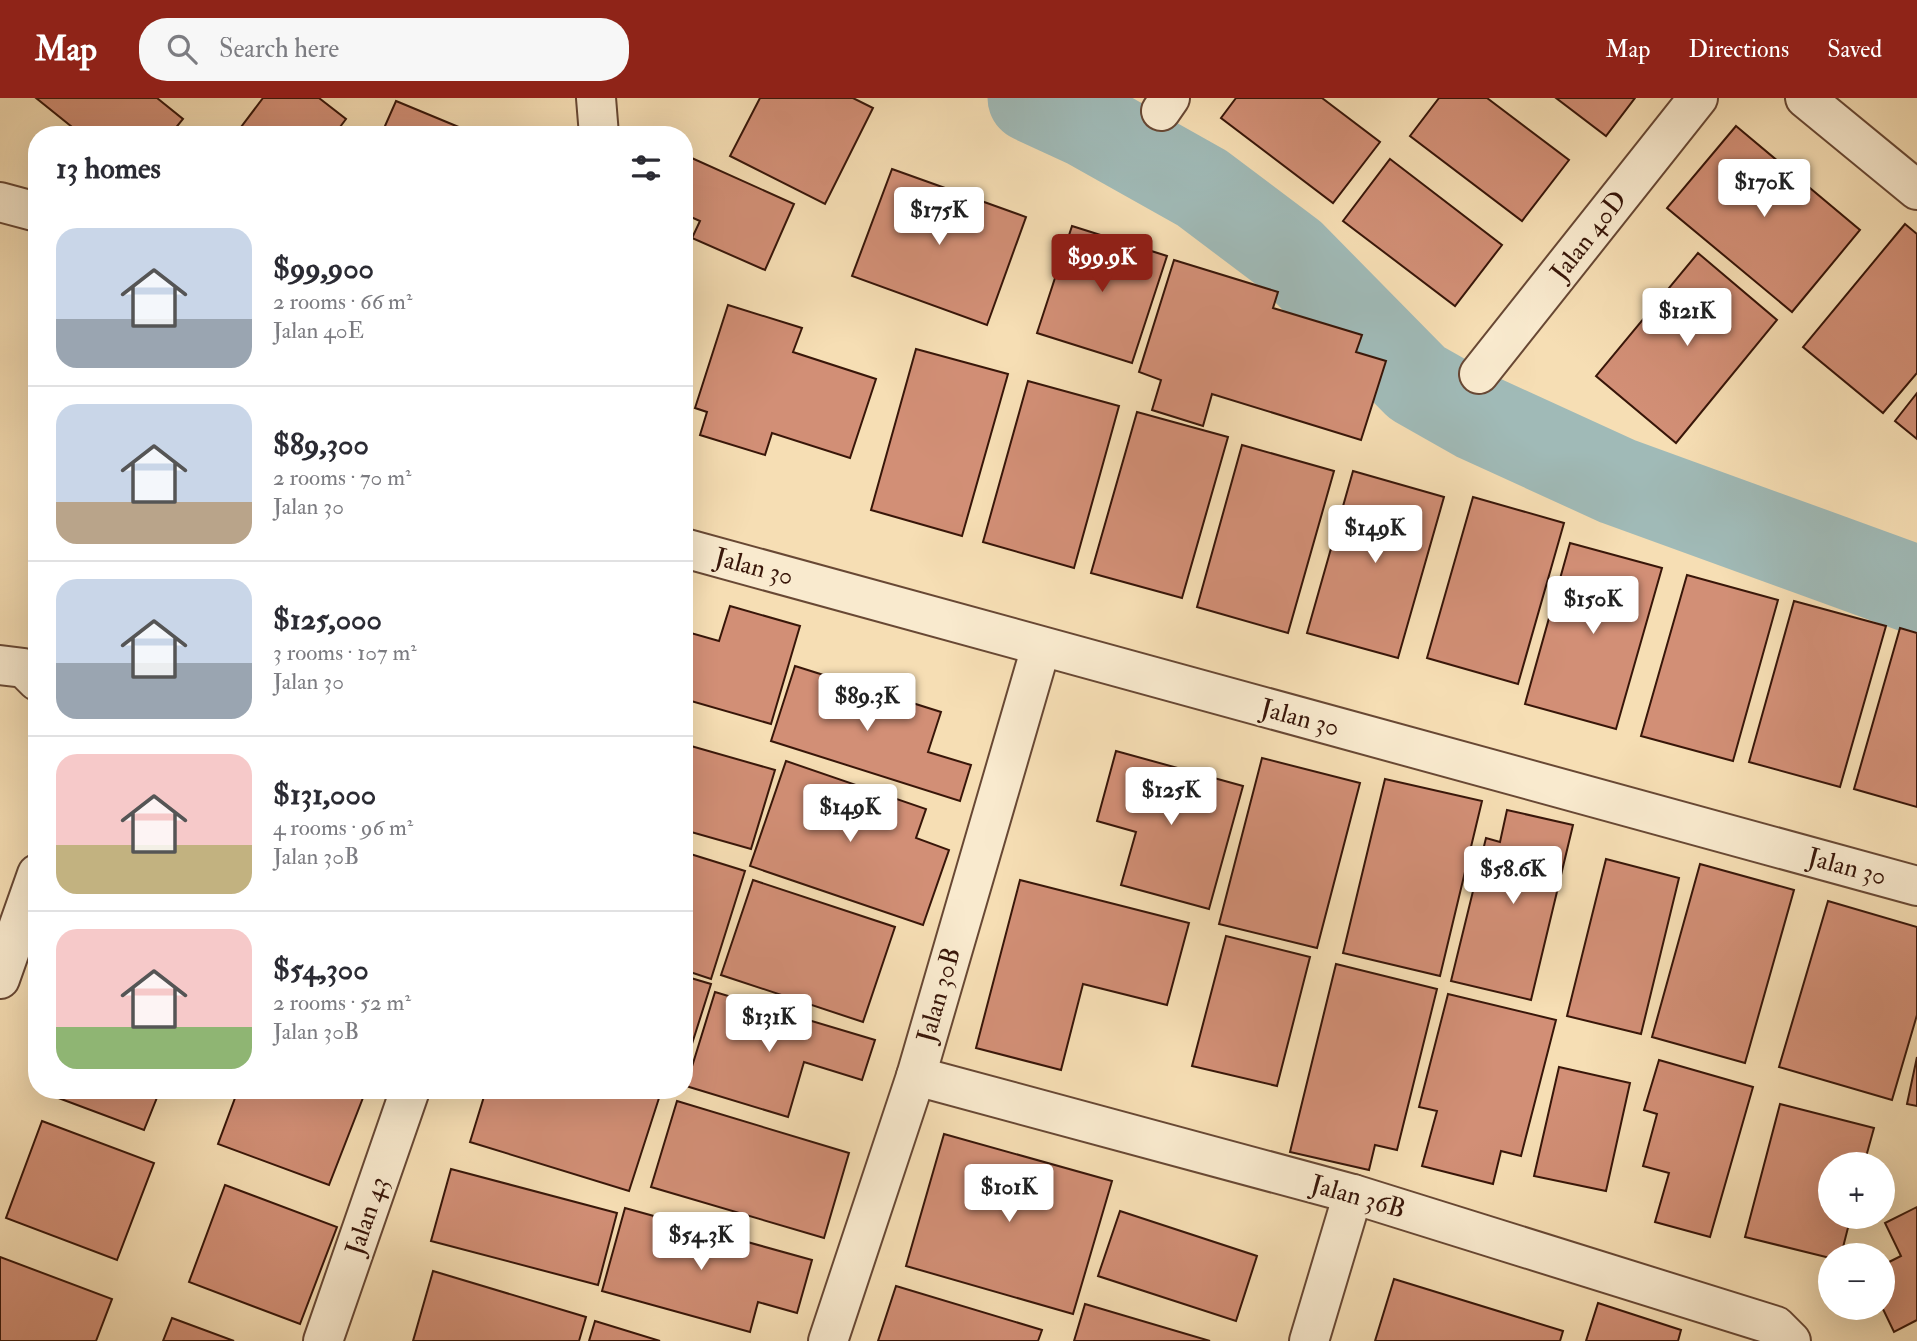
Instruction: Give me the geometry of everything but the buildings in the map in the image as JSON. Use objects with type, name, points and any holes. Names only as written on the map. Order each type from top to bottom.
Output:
[{"type":"street","points":[[596,98],[598,126]]},
{"type":"street","name":"Jalan 40D","points":[[1479,374],[1698,98]]},
{"type":"street","points":[[1805,98],[1917,190]]},
{"type":"street","points":[[0,202],[28,210]]},
{"type":"street","name":"Jalan 30","points":[[693,550],[1917,886]]},
{"type":"street","name":"Jalan 30B","points":[[828,1341],[916,1076],[1041,647]]},
{"type":"street","points":[[0,665],[24,668],[28,672]]},
{"type":"street","points":[[0,979],[28,900]]},
{"type":"street","name":"Jalan 36B","points":[[916,1076],[1353,1194],[1776,1326],[1791,1341]]},
{"type":"street","name":"Jalan 43","points":[[323,1341],[407,1099]]},
{"type":"street","points":[[1309,1341],[1353,1194]]},
{"type":"waterway","points":[[1032,98],[1088,124],[1202,188],[1291,255],[1417,383],[1477,417],[1617,481],[1917,590]]}]
